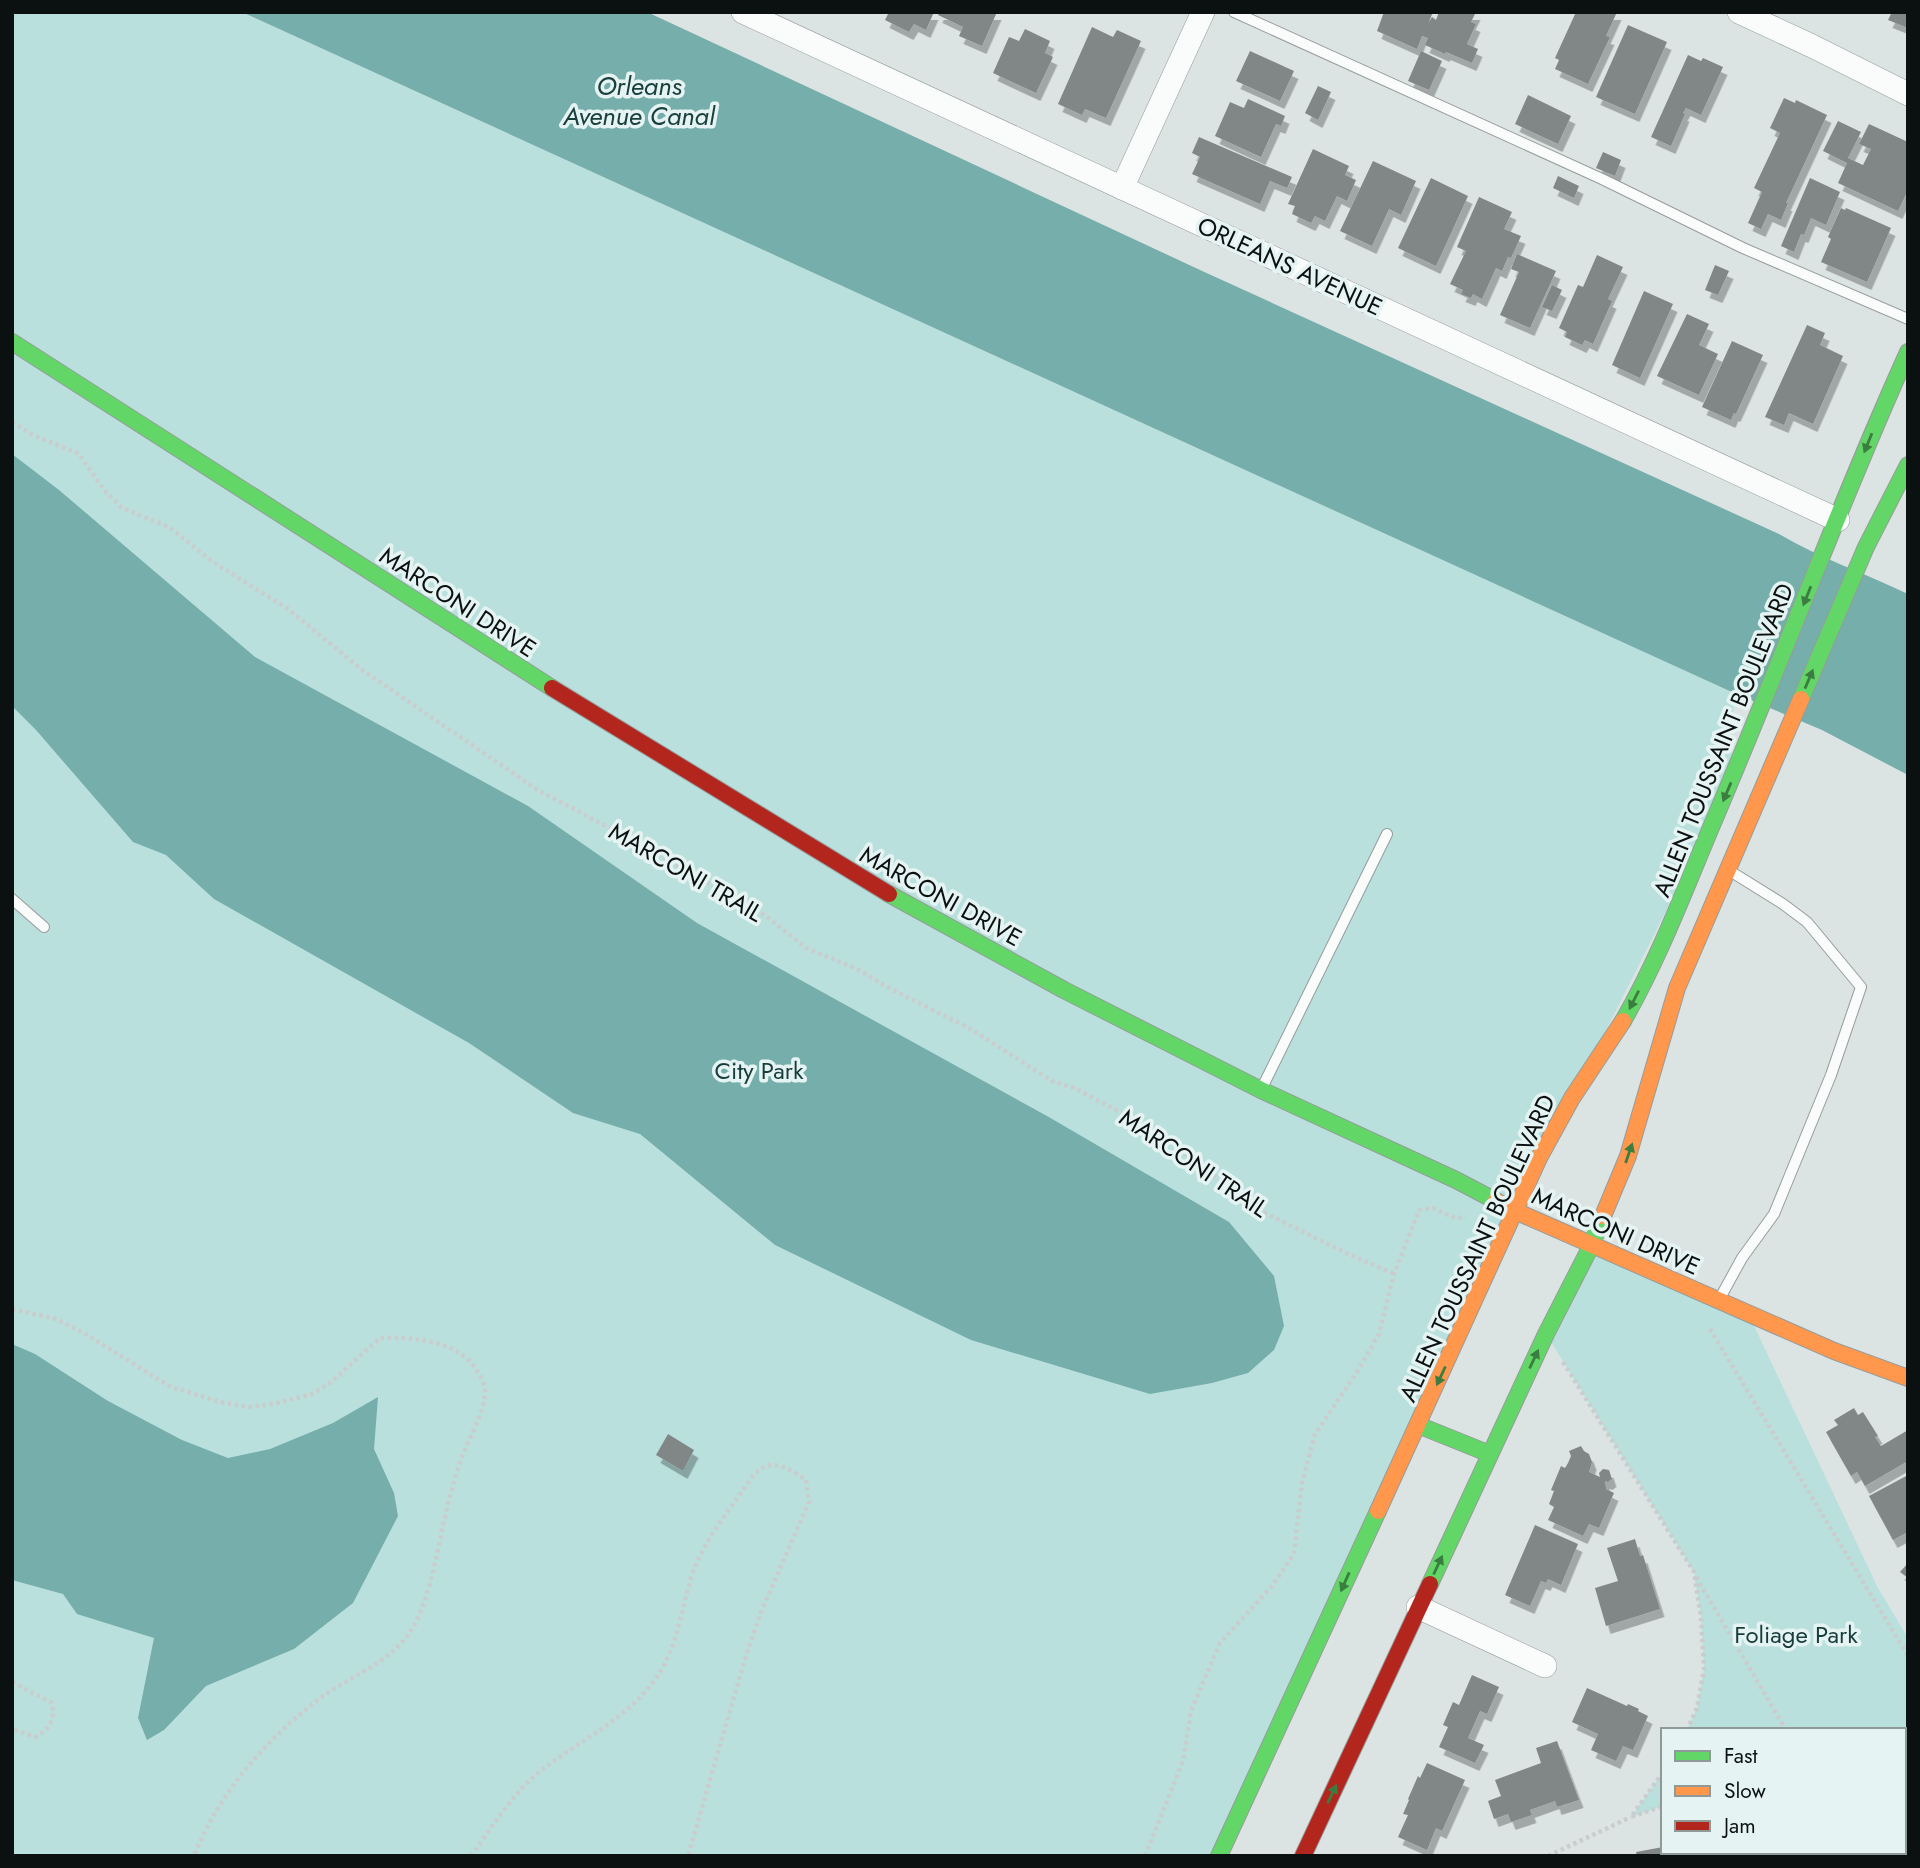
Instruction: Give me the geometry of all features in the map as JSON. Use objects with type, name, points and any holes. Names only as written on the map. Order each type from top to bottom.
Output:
[{"type":"main road","name":"MARCONI DRIVE","points":[[12,342],[533,677],[903,903],[1064,990],[1261,1090],[1456,1180],[1515,1211],[1834,1351],[1908,1378]]},
{"type":"main road","name":"ALLEN TOUSSAINT BOULEVARD","points":[[1219,1856],[1419,1425],[1539,1158],[1572,1098],[1623,1019],[1657,956],[1835,526],[1901,383],[1908,352]]},
{"type":"main road","points":[[1303,1856],[1489,1454],[1591,1246],[1629,1156],[1677,988],[1867,547],[1908,466]]},
{"type":"main road","points":[[1419,1425],[1489,1454]]},
{"type":"street","name":"ORLEANS AVENUE","points":[[743,12],[1122,188],[1835,526]]},
{"type":"street","points":[[1122,188],[1203,12]]},
{"type":"street","points":[[1740,12],[1908,94]]},
{"type":"street","points":[[1419,1607],[1545,1666]]},
{"type":"lane","points":[[1234,12],[1602,179],[1743,248],[1908,319]]},
{"type":"lane","points":[[1261,1090],[1387,834]]},
{"type":"lane","points":[[1719,1300],[1742,1258],[1774,1214],[1831,1075],[1861,987],[1807,922],[1728,869]]},
{"type":"lane","points":[[12,899],[44,927]]},
{"type":"path","name":"MARCONI TRAIL","points":[[12,422],[33,435],[79,454],[105,491],[122,508],[169,527],[213,562],[288,608],[361,669],[536,789],[650,849],[765,916],[806,948],[855,968],[969,1028],[1052,1080],[1074,1088],[1130,1117],[1197,1161],[1249,1205],[1394,1274]]},
{"type":"path","points":[[1146,1856],[1183,1761],[1192,1711],[1220,1643],[1272,1586],[1294,1554],[1301,1483],[1315,1434],[1379,1334],[1394,1274],[1419,1210],[1433,1208],[1455,1218],[1471,1216]]},
{"type":"path","points":[[12,1309],[56,1319],[84,1332],[171,1387],[224,1404],[250,1407],[312,1394],[330,1382],[380,1338],[406,1337],[433,1342],[455,1351],[468,1360],[479,1373],[486,1391],[452,1488],[426,1596],[409,1634],[397,1647],[318,1700],[256,1758],[226,1793],[212,1815],[194,1856]]},
{"type":"path","points":[[1709,1326],[1908,1656]]},
{"type":"path","points":[[1546,1334],[1694,1572],[1785,1728]]},
{"type":"path","points":[[471,1856],[514,1798],[536,1775],[566,1751],[618,1718],[647,1692],[677,1638],[693,1573],[708,1541],[752,1478],[765,1466],[773,1465],[806,1480],[809,1502],[757,1624],[688,1856]]},
{"type":"path","points":[[1688,1728],[1697,1707],[1704,1669],[1701,1617],[1694,1572]]},
{"type":"path","points":[[12,1682],[52,1703],[53,1710],[51,1724],[35,1737],[12,1729]]},
{"type":"path","points":[[1631,1817],[1661,1775]]},
{"type":"path","points":[[1548,1856],[1631,1817],[1661,1807]]},
{"type":"green space","name":"City Park","points":[[12,12],[242,12],[1734,693],[1730,784],[1572,1098],[1219,1856],[12,1856]]},
{"type":"green space","name":"Foliage Park","points":[[1591,1246],[1748,1313],[1878,1588],[1908,1638],[1908,1856],[1858,1854],[1906,1854],[1906,1728],[1688,1728],[1697,1708],[1704,1669],[1701,1617],[1694,1572],[1546,1334]]},
{"type":"green space","points":[[1661,1775],[1661,1807],[1631,1817]]},
{"type":"water","name":"Orleans Avenue Canal","points":[[242,12],[647,12],[1200,270],[1908,594],[1908,775],[1822,730],[1734,693]]},
{"type":"water","points":[[12,454],[59,490],[255,657],[528,806],[697,923],[1047,1116],[1229,1222],[1274,1276],[1284,1326],[1274,1350],[1248,1373],[1212,1383],[1150,1394],[971,1340],[775,1245],[640,1134],[573,1113],[469,1043],[214,899],[166,855],[133,842],[12,706]]},
{"type":"water","points":[[12,1344],[35,1354],[108,1401],[182,1440],[228,1458],[270,1449],[333,1423],[378,1397],[374,1449],[394,1493],[398,1516],[353,1603],[294,1649],[206,1686],[164,1730],[147,1740],[138,1718],[154,1638],[77,1614],[63,1594],[12,1580]]},
{"type":"building","points":[[889,12],[934,12],[926,30],[914,24],[909,32],[885,20]]},
{"type":"building","points":[[939,12],[997,12],[982,46],[959,36],[963,27],[938,15]]},
{"type":"building","points":[[1384,12],[1433,12],[1428,24],[1432,17],[1436,20],[1439,12],[1476,12],[1471,22],[1476,24],[1467,44],[1478,49],[1472,63],[1425,45],[1428,38],[1422,36],[1417,49],[1377,31]]},
{"type":"building","points":[[1576,12],[1617,12],[1606,36],[1610,37],[1588,84],[1555,69],[1559,60],[1555,58]]},
{"type":"building","points":[[1892,12],[1908,12],[1908,28],[1888,20]]},
{"type":"building","points":[[1628,25],[1667,42],[1635,114],[1596,97]]},
{"type":"building","points":[[1092,27],[1113,37],[1117,30],[1141,41],[1106,118],[1085,109],[1082,115],[1058,104]]},
{"type":"building","points":[[1025,29],[1050,41],[1045,53],[1053,57],[1036,93],[993,73],[1009,37],[1019,41]]},
{"type":"building","points":[[1250,51],[1294,71],[1280,101],[1236,81]]},
{"type":"building","points":[[1421,51],[1442,61],[1429,90],[1408,81]]},
{"type":"building","points":[[1688,55],[1723,67],[1701,115],[1686,108],[1671,146],[1651,137]]},
{"type":"building","points":[[1318,86],[1331,92],[1318,120],[1305,113]]},
{"type":"building","points":[[1528,95],[1571,116],[1558,144],[1515,124]]},
{"type":"building","points":[[1784,98],[1795,103],[1796,100],[1827,115],[1786,203],[1781,220],[1768,214],[1761,229],[1748,223],[1762,192],[1754,188],[1780,133],[1770,128]]},
{"type":"building","points":[[1248,99],[1285,116],[1281,126],[1276,124],[1261,157],[1215,136],[1230,102],[1244,108]]},
{"type":"building","points":[[1838,121],[1861,132],[1848,158],[1863,165],[1871,149],[1859,144],[1869,124],[1908,142],[1908,190],[1898,211],[1838,183],[1847,163],[1823,151]]},
{"type":"building","points":[[1199,137],[1292,177],[1287,188],[1270,181],[1260,204],[1192,174],[1200,157],[1192,153]]},
{"type":"building","points":[[1313,149],[1349,166],[1345,175],[1356,180],[1347,201],[1337,196],[1325,221],[1315,216],[1311,223],[1292,214],[1295,206],[1288,204]]},
{"type":"building","points":[[1603,152],[1621,160],[1615,176],[1596,168]]},
{"type":"building","points":[[1373,161],[1416,181],[1401,215],[1389,209],[1372,246],[1340,231]]},
{"type":"building","points":[[1558,176],[1579,186],[1574,198],[1553,188]]},
{"type":"building","points":[[1431,178],[1468,196],[1436,266],[1398,248]]},
{"type":"building","points":[[1810,178],[1840,192],[1826,225],[1811,218],[1794,252],[1781,246]]},
{"type":"building","points":[[1479,197],[1512,212],[1504,229],[1521,236],[1502,271],[1496,268],[1482,299],[1473,294],[1471,298],[1461,294],[1463,290],[1450,284],[1466,251],[1457,247]]},
{"type":"building","points":[[1841,208],[1891,228],[1867,282],[1821,262],[1831,239],[1828,237]]},
{"type":"building","points":[[1517,254],[1556,271],[1530,328],[1500,315],[1519,272],[1511,269]]},
{"type":"building","points":[[1597,255],[1623,267],[1608,299],[1612,301],[1593,344],[1585,340],[1582,345],[1565,337],[1567,332],[1559,328],[1578,285],[1583,287]]},
{"type":"building","points":[[1715,265],[1729,271],[1718,295],[1705,290]]},
{"type":"building","points":[[1552,285],[1562,290],[1552,311],[1542,307]]},
{"type":"building","points":[[1644,291],[1673,304],[1640,378],[1612,365]]},
{"type":"building","points":[[1687,314],[1709,324],[1699,345],[1718,354],[1699,395],[1657,376]]},
{"type":"building","points":[[1807,325],[1825,333],[1820,345],[1843,356],[1813,424],[1789,413],[1784,425],[1765,417]]},
{"type":"building","points":[[1732,341],[1763,355],[1731,420],[1702,407]]},
{"type":"building","points":[[1854,1408],[1858,1415],[1863,1412],[1881,1446],[1908,1430],[1908,1461],[1865,1486],[1857,1472],[1851,1476],[1826,1432],[1838,1425],[1834,1420]]},
{"type":"building","points":[[668,1434],[694,1450],[683,1471],[656,1455]]},
{"type":"building","points":[[1581,1446],[1592,1462],[1589,1472],[1600,1477],[1599,1473],[1603,1469],[1609,1470],[1612,1479],[1605,1481],[1606,1489],[1614,1493],[1599,1528],[1589,1524],[1583,1536],[1548,1520],[1554,1507],[1549,1504],[1554,1491],[1551,1490],[1561,1466],[1565,1468],[1568,1463],[1571,1456],[1569,1451]]},
{"type":"building","points":[[1908,1475],[1908,1532],[1893,1540],[1869,1496]]},
{"type":"building","points":[[1535,1525],[1578,1544],[1561,1585],[1548,1579],[1546,1583],[1541,1581],[1530,1606],[1505,1595]]},
{"type":"building","points":[[1635,1539],[1640,1556],[1643,1555],[1660,1609],[1606,1626],[1595,1588],[1618,1581],[1607,1548]]},
{"type":"building","points":[[1908,1563],[1908,1578],[1900,1572]]},
{"type":"building","points":[[1472,1675],[1499,1687],[1487,1714],[1480,1711],[1468,1738],[1484,1745],[1475,1763],[1439,1747],[1448,1727],[1443,1725],[1453,1702],[1459,1705]]},
{"type":"building","points":[[1587,1688],[1639,1709],[1638,1711],[1648,1716],[1633,1750],[1623,1746],[1616,1761],[1591,1750],[1598,1734],[1572,1722]]},
{"type":"building","points":[[1557,1741],[1579,1800],[1557,1807],[1555,1801],[1530,1810],[1532,1815],[1511,1822],[1508,1814],[1494,1819],[1488,1801],[1501,1796],[1495,1780],[1541,1763],[1536,1748]]},
{"type":"building","points":[[1427,1763],[1465,1780],[1442,1831],[1436,1828],[1427,1850],[1398,1837],[1408,1815],[1403,1814],[1408,1799]]},
{"type":"building","points":[[1661,1847],[1661,1854],[1694,1856],[1637,1856],[1636,1852]]},
{"type":"building","points":[[1712,1854],[1767,1855],[1711,1856]]},
{"type":"traffic: fast","points":[[12,342],[552,688]]},
{"type":"traffic: fast","points":[[1623,1021],[1672,921],[1908,352]]},
{"type":"traffic: fast","points":[[1801,699],[1866,547],[1908,465]]},
{"type":"traffic: fast","points":[[889,894],[1064,990],[1261,1090],[1496,1201]]},
{"type":"traffic: fast","points":[[1430,1584],[1603,1216]]},
{"type":"traffic: fast","points":[[1418,1425],[1490,1454]]},
{"type":"traffic: fast","points":[[1219,1856],[1378,1511]]},
{"type":"traffic: slow","points":[[1603,1216],[1628,1156],[1677,988],[1801,699]]},
{"type":"traffic: slow","points":[[1378,1511],[1539,1158],[1572,1098],[1623,1021]]},
{"type":"traffic: slow","points":[[1496,1201],[1834,1351],[1908,1378]]},
{"type":"traffic: jam","points":[[552,688],[889,894]]},
{"type":"traffic: jam","points":[[1303,1856],[1430,1584]]}]
